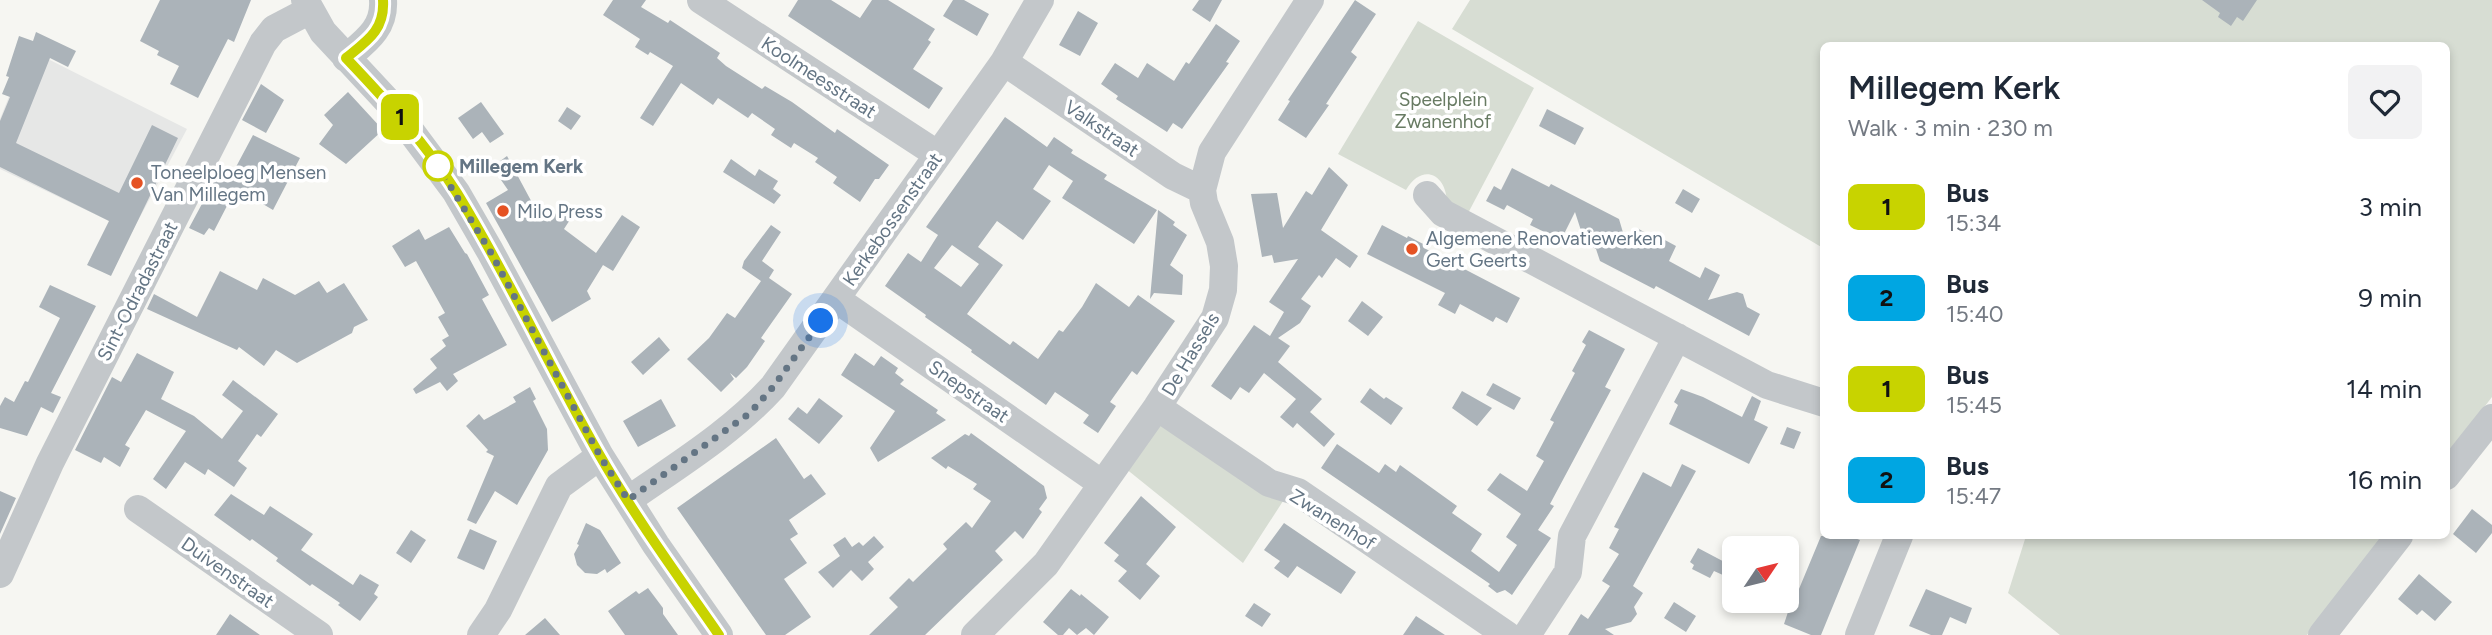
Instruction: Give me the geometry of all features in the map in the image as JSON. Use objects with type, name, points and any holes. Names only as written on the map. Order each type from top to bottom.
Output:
[{"type":"street","points":[[346,58],[377,31],[384,13],[383,0]]},
{"type":"street","name":"Koolmeesstraat","points":[[701,0],[937,153]]},
{"type":"street","name":"Kerkebossenstraat","points":[[628,500],[750,413],[773,387],[1004,62],[1040,0]]},
{"type":"street","points":[[1202,190],[1212,152],[1310,0]]},
{"type":"street","points":[[307,5],[323,32],[392,106],[456,192],[600,456],[719,635]]},
{"type":"street","name":"Sint-Odradastraat","points":[[3,563],[50,463],[263,43],[274,29],[307,5]]},
{"type":"street","name":"Valkstraat","points":[[1004,62],[1173,176],[1202,190]]},
{"type":"street","name":"De Hassels","points":[[975,635],[1046,564],[1157,407],[1215,318],[1223,290],[1224,266],[1220,242],[1204,203],[1202,190]]},
{"type":"street","points":[[1427,195],[1443,213],[1767,385],[1820,402]]},
{"type":"street","name":"Snepstraat","points":[[836,299],[1101,483]]},
{"type":"street","points":[[1527,635],[1569,572],[1572,536],[1677,337]]},
{"type":"street","name":"Zwanenhof","points":[[1157,407],[1269,483],[1298,492],[1507,635]]},
{"type":"street","points":[[2450,471],[2492,418]]},
{"type":"street","points":[[481,635],[498,610],[559,486],[600,456]]},
{"type":"street","name":"Duivenstraat","points":[[138,509],[318,635]]},
{"type":"street","points":[[1859,635],[1898,539]]},
{"type":"street","points":[[2322,635],[2397,539]]},
{"type":"shaded area","points":[[28,49],[187,129],[132,232],[0,169],[0,119]]},
{"type":"green space","points":[[1470,0],[2492,0],[2492,397],[2450,451],[2450,42],[1820,42],[1820,246],[1452,29]]},
{"type":"green space","name":"Speelplein Zwanenhof","points":[[1418,21],[1534,88],[1466,217],[1447,201],[1442,183],[1431,175],[1418,177],[1406,190],[1338,154]]},
{"type":"green space","points":[[1159,418],[1285,498],[1243,563],[1125,468]]},
{"type":"green space","points":[[2025,539],[2381,539],[2307,635],[2060,635],[2008,593]]},
{"type":"building","points":[[160,0],[251,0],[234,42],[228,39],[198,98],[170,84],[179,66],[157,55],[159,51],[140,41]]},
{"type":"building","points":[[613,0],[646,0],[641,7],[668,23],[670,20],[720,53],[717,58],[726,66],[762,89],[765,86],[792,102],[835,133],[837,129],[889,165],[879,179],[875,179],[860,202],[833,183],[837,177],[815,162],[818,158],[794,143],[791,148],[771,135],[775,129],[752,113],[748,118],[718,98],[713,105],[681,83],[653,126],[640,118],[673,66],[650,52],[648,55],[635,47],[640,39],[603,15]]},
{"type":"building","points":[[798,0],[831,0],[860,18],[872,0],[888,0],[935,29],[928,40],[931,42],[913,69],[943,88],[929,109],[788,16]]},
{"type":"building","points":[[953,0],[964,0],[989,14],[977,36],[943,16]]},
{"type":"building","points":[[1199,0],[1222,0],[1210,22],[1192,10]]},
{"type":"building","points":[[1355,0],[1376,14],[1351,52],[1357,57],[1306,138],[1278,120],[1290,101],[1288,100]]},
{"type":"building","points":[[2202,0],[2257,0],[2243,21],[2237,17],[2231,26],[2218,17],[2220,13]]},
{"type":"building","points":[[1078,11],[1098,23],[1080,56],[1059,45]]},
{"type":"building","points":[[1216,24],[1240,41],[1226,62],[1229,63],[1182,129],[1173,123],[1167,132],[1116,99],[1118,96],[1101,84],[1115,63],[1138,78],[1147,63],[1174,81]]},
{"type":"building","points":[[36,32],[76,51],[68,67],[50,58],[16,143],[119,193],[152,125],[178,138],[111,276],[87,265],[109,221],[0,167],[0,121],[10,97],[2,94],[9,77],[6,76],[19,36],[33,41]]},
{"type":"building","points":[[261,84],[284,100],[266,133],[242,120]]},
{"type":"building","points":[[348,92],[383,130],[346,164],[319,144],[333,125],[324,115]]},
{"type":"building","points":[[481,102],[504,134],[490,143],[482,132],[473,139],[458,118]]},
{"type":"building","points":[[567,107],[581,116],[571,130],[558,121]]},
{"type":"building","points":[[1547,109],[1584,128],[1575,145],[1539,126]]},
{"type":"building","points":[[1005,117],[1047,147],[1054,137],[1073,150],[1071,153],[1107,175],[1104,179],[1157,210],[1134,244],[1062,198],[1073,181],[1049,165],[1033,189],[1051,201],[1023,240],[997,221],[978,247],[1003,265],[967,314],[1010,345],[1013,341],[1038,359],[1059,330],[1063,332],[1096,283],[1129,307],[1138,295],[1175,321],[1137,375],[1132,371],[1110,402],[1116,406],[1098,433],[1083,423],[1089,415],[1055,392],[1046,405],[885,286],[908,253],[921,262],[938,235],[926,227]],"holes":[[[952,245],[979,264],[961,287],[934,268]]]},
{"type":"building","points":[[253,135],[300,158],[273,210],[239,190],[232,204],[229,202],[214,231],[209,228],[204,235],[189,228],[218,174],[229,180]]},
{"type":"building","points":[[507,156],[536,210],[542,207],[550,222],[560,207],[573,215],[564,229],[596,253],[622,215],[640,227],[613,271],[603,265],[587,291],[591,299],[552,322],[486,203],[508,190],[492,167]]},
{"type":"building","points":[[731,159],[755,176],[759,169],[778,181],[773,189],[781,195],[774,204],[723,172]]},
{"type":"building","points":[[1329,167],[1348,185],[1321,230],[1358,256],[1350,268],[1336,258],[1322,278],[1319,275],[1301,299],[1311,306],[1300,323],[1278,338],[1290,346],[1278,362],[1322,399],[1310,412],[1335,434],[1324,447],[1297,423],[1293,428],[1280,417],[1296,399],[1264,373],[1249,393],[1240,387],[1231,400],[1211,386],[1254,325],[1270,336],[1284,312],[1269,302],[1298,259],[1274,263],[1272,255],[1262,257],[1251,194],[1277,193],[1283,228],[1306,191],[1312,195]]},
{"type":"building","points":[[1512,168],[1549,187],[1551,184],[1619,219],[1627,246],[1637,228],[1676,246],[1669,261],[1700,278],[1705,267],[1720,275],[1708,300],[1737,292],[1743,294],[1747,307],[1760,314],[1749,336],[1656,286],[1654,289],[1600,261],[1596,249],[1585,243],[1575,212],[1561,240],[1530,225],[1533,219],[1507,205],[1504,210],[1486,201],[1494,186],[1501,190]]},
{"type":"building","points":[[1683,189],[1700,199],[1692,213],[1675,203]]},
{"type":"building","points":[[1158,210],[1187,235],[1170,265],[1183,275],[1182,295],[1154,293],[1150,299]]},
{"type":"building","points":[[771,225],[781,232],[762,261],[774,270],[769,278],[792,294],[761,338],[765,341],[747,367],[736,378],[730,373],[734,379],[721,392],[687,359],[709,338],[727,313],[735,318],[761,281],[742,268],[744,261]]},
{"type":"building","points":[[1382,225],[1407,238],[1408,236],[1425,245],[1424,248],[1520,298],[1507,323],[1496,317],[1493,322],[1460,304],[1455,314],[1438,305],[1445,293],[1367,254]]},
{"type":"building","points":[[449,227],[489,295],[482,299],[507,345],[453,374],[458,381],[447,391],[440,382],[416,394],[413,389],[437,368],[430,359],[446,346],[442,340],[449,336],[438,317],[445,313],[416,261],[405,267],[392,246],[419,229],[425,240]]},
{"type":"building","points":[[220,271],[257,290],[263,278],[295,295],[319,281],[327,293],[344,283],[368,320],[354,327],[352,333],[297,363],[276,350],[264,366],[239,347],[237,350],[147,309],[154,294],[197,317]]},
{"type":"building","points":[[50,285],[96,306],[51,393],[61,397],[53,413],[41,407],[27,436],[0,428],[0,406],[5,397],[14,402],[25,381],[28,382],[60,318],[39,307]]},
{"type":"building","points":[[1362,301],[1383,317],[1368,336],[1348,321]]},
{"type":"building","points":[[1589,330],[1625,349],[1605,387],[1611,390],[1550,504],[1554,506],[1538,530],[1551,538],[1512,595],[1505,590],[1497,593],[1488,586],[1490,584],[1321,468],[1337,444],[1379,473],[1385,464],[1396,472],[1400,465],[1457,506],[1452,513],[1482,534],[1471,551],[1499,572],[1517,545],[1506,537],[1521,514],[1487,490],[1500,473],[1527,491],[1544,461],[1536,456],[1554,422],[1550,420],[1575,373],[1572,371],[1586,345],[1582,342]]},
{"type":"building","points":[[659,337],[670,350],[643,375],[631,362]]},
{"type":"building","points":[[137,353],[174,372],[161,399],[194,416],[222,439],[243,411],[222,395],[233,380],[278,414],[261,437],[257,434],[238,461],[247,468],[234,487],[208,469],[205,475],[185,462],[166,489],[153,479],[186,431],[146,410],[125,445],[130,448],[120,467],[104,457],[101,463],[75,450],[112,377],[121,382]]},
{"type":"building","points":[[855,353],[874,366],[881,356],[898,368],[895,373],[904,380],[900,384],[938,410],[936,413],[946,420],[878,462],[870,448],[895,411],[841,375]]},
{"type":"building","points":[[1493,383],[1521,398],[1514,410],[1486,395]]},
{"type":"building","points":[[530,387],[536,399],[533,401],[547,429],[548,450],[517,505],[495,491],[476,524],[467,520],[494,456],[486,452],[488,450],[466,426],[479,414],[484,420],[516,402],[513,397]]},
{"type":"building","points":[[1370,388],[1384,399],[1386,397],[1403,408],[1391,425],[1360,402]]},
{"type":"building","points":[[1681,389],[1742,417],[1752,396],[1761,401],[1754,420],[1768,427],[1749,464],[1669,424],[1678,405],[1674,402]]},
{"type":"building","points":[[1462,391],[1492,408],[1477,426],[1452,408]]},
{"type":"building","points":[[819,398],[843,416],[819,444],[788,419],[798,407],[807,414]]},
{"type":"building","points":[[661,399],[676,426],[638,447],[623,421]]},
{"type":"building","points":[[1787,427],[1801,432],[1794,449],[1780,444]]},
{"type":"building","points":[[971,433],[1044,486],[1047,498],[1039,509],[1042,512],[1023,539],[1015,531],[995,551],[1003,560],[925,635],[869,635],[898,607],[889,598],[909,578],[913,582],[947,549],[943,544],[966,522],[972,528],[991,501],[973,489],[977,484],[948,466],[946,469],[931,458],[965,434],[969,436]]},
{"type":"building","points":[[776,438],[804,479],[811,474],[826,494],[789,520],[798,534],[790,539],[807,563],[784,579],[811,617],[785,635],[766,635],[677,508]]},
{"type":"building","points":[[1682,464],[1696,471],[1633,586],[1643,593],[1634,607],[1637,614],[1631,622],[1605,629],[1614,635],[1568,635],[1581,614],[1588,619],[1610,586],[1602,581],[1619,554],[1609,548],[1619,529],[1614,527],[1643,472],[1671,487]]},
{"type":"building","points":[[0,491],[16,498],[0,534]]},
{"type":"building","points":[[231,494],[264,515],[270,506],[313,534],[301,550],[353,585],[360,574],[379,585],[374,594],[378,597],[360,621],[338,605],[340,603],[312,584],[310,586],[276,561],[278,558],[252,539],[250,541],[214,515]]},
{"type":"building","points":[[1141,496],[1176,527],[1146,564],[1160,576],[1140,600],[1118,581],[1127,571],[1114,561],[1119,555],[1104,543]]},
{"type":"building","points":[[2472,509],[2492,525],[2492,533],[2476,553],[2453,534]]},
{"type":"building","points":[[586,523],[600,530],[621,563],[607,573],[605,569],[597,574],[585,573],[577,565],[574,554]]},
{"type":"building","points":[[1284,523],[1356,572],[1341,594],[1297,566],[1288,578],[1274,568],[1280,561],[1264,550]]},
{"type":"building","points":[[470,529],[497,541],[484,570],[457,558]]},
{"type":"building","points":[[411,530],[426,540],[411,563],[396,553]]},
{"type":"building","points":[[874,536],[884,547],[868,562],[874,569],[862,581],[851,570],[833,588],[818,572],[840,556],[833,545],[845,537],[852,547],[859,542],[863,546]]},
{"type":"building","points":[[1820,538],[1860,540],[1821,635],[1811,635],[1784,624],[1788,613],[1799,613],[1799,589]]},
{"type":"building","points":[[1698,548],[1722,561],[1722,575],[1714,571],[1710,578],[1692,569],[1694,565],[1690,562]]},
{"type":"building","points":[[2419,574],[2452,602],[2435,621],[2422,610],[2417,615],[2398,599]]},
{"type":"building","points":[[648,588],[678,635],[625,635],[608,611],[636,591],[639,594]]},
{"type":"building","points":[[1071,589],[1109,617],[1094,635],[1086,628],[1077,635],[1069,628],[1063,635],[1058,635],[1043,622]]},
{"type":"building","points":[[1926,589],[1972,608],[1966,624],[1950,617],[1942,635],[1931,635],[1909,626]]},
{"type":"building","points":[[1674,602],[1696,616],[1686,632],[1664,618]]},
{"type":"building","points":[[1254,603],[1271,614],[1262,627],[1245,616]]},
{"type":"building","points":[[230,614],[260,635],[216,635]]},
{"type":"building","points":[[1416,616],[1445,635],[1403,635]]},
{"type":"building","points":[[545,618],[560,635],[525,635]]},
{"type":"bus line","name":"1","points":[[383,0],[384,13],[377,31],[346,58],[392,106],[456,192],[600,456],[656,545],[719,635]]},
{"type":"place","name":"Millegem Kerk","points":[[438,166]]},
{"type":"place","name":"Toneelploeg Mensen Van Millegem","points":[[137,183]]},
{"type":"place","name":"Milo Press","points":[[503,211]]},
{"type":"place","name":"Algemene Renovatiewerken Gert Geerts","points":[[1412,249]]},
{"type":"route","points":[[438,166],[490,251],[600,456],[628,500],[750,413],[773,387],[821,321]]}]
